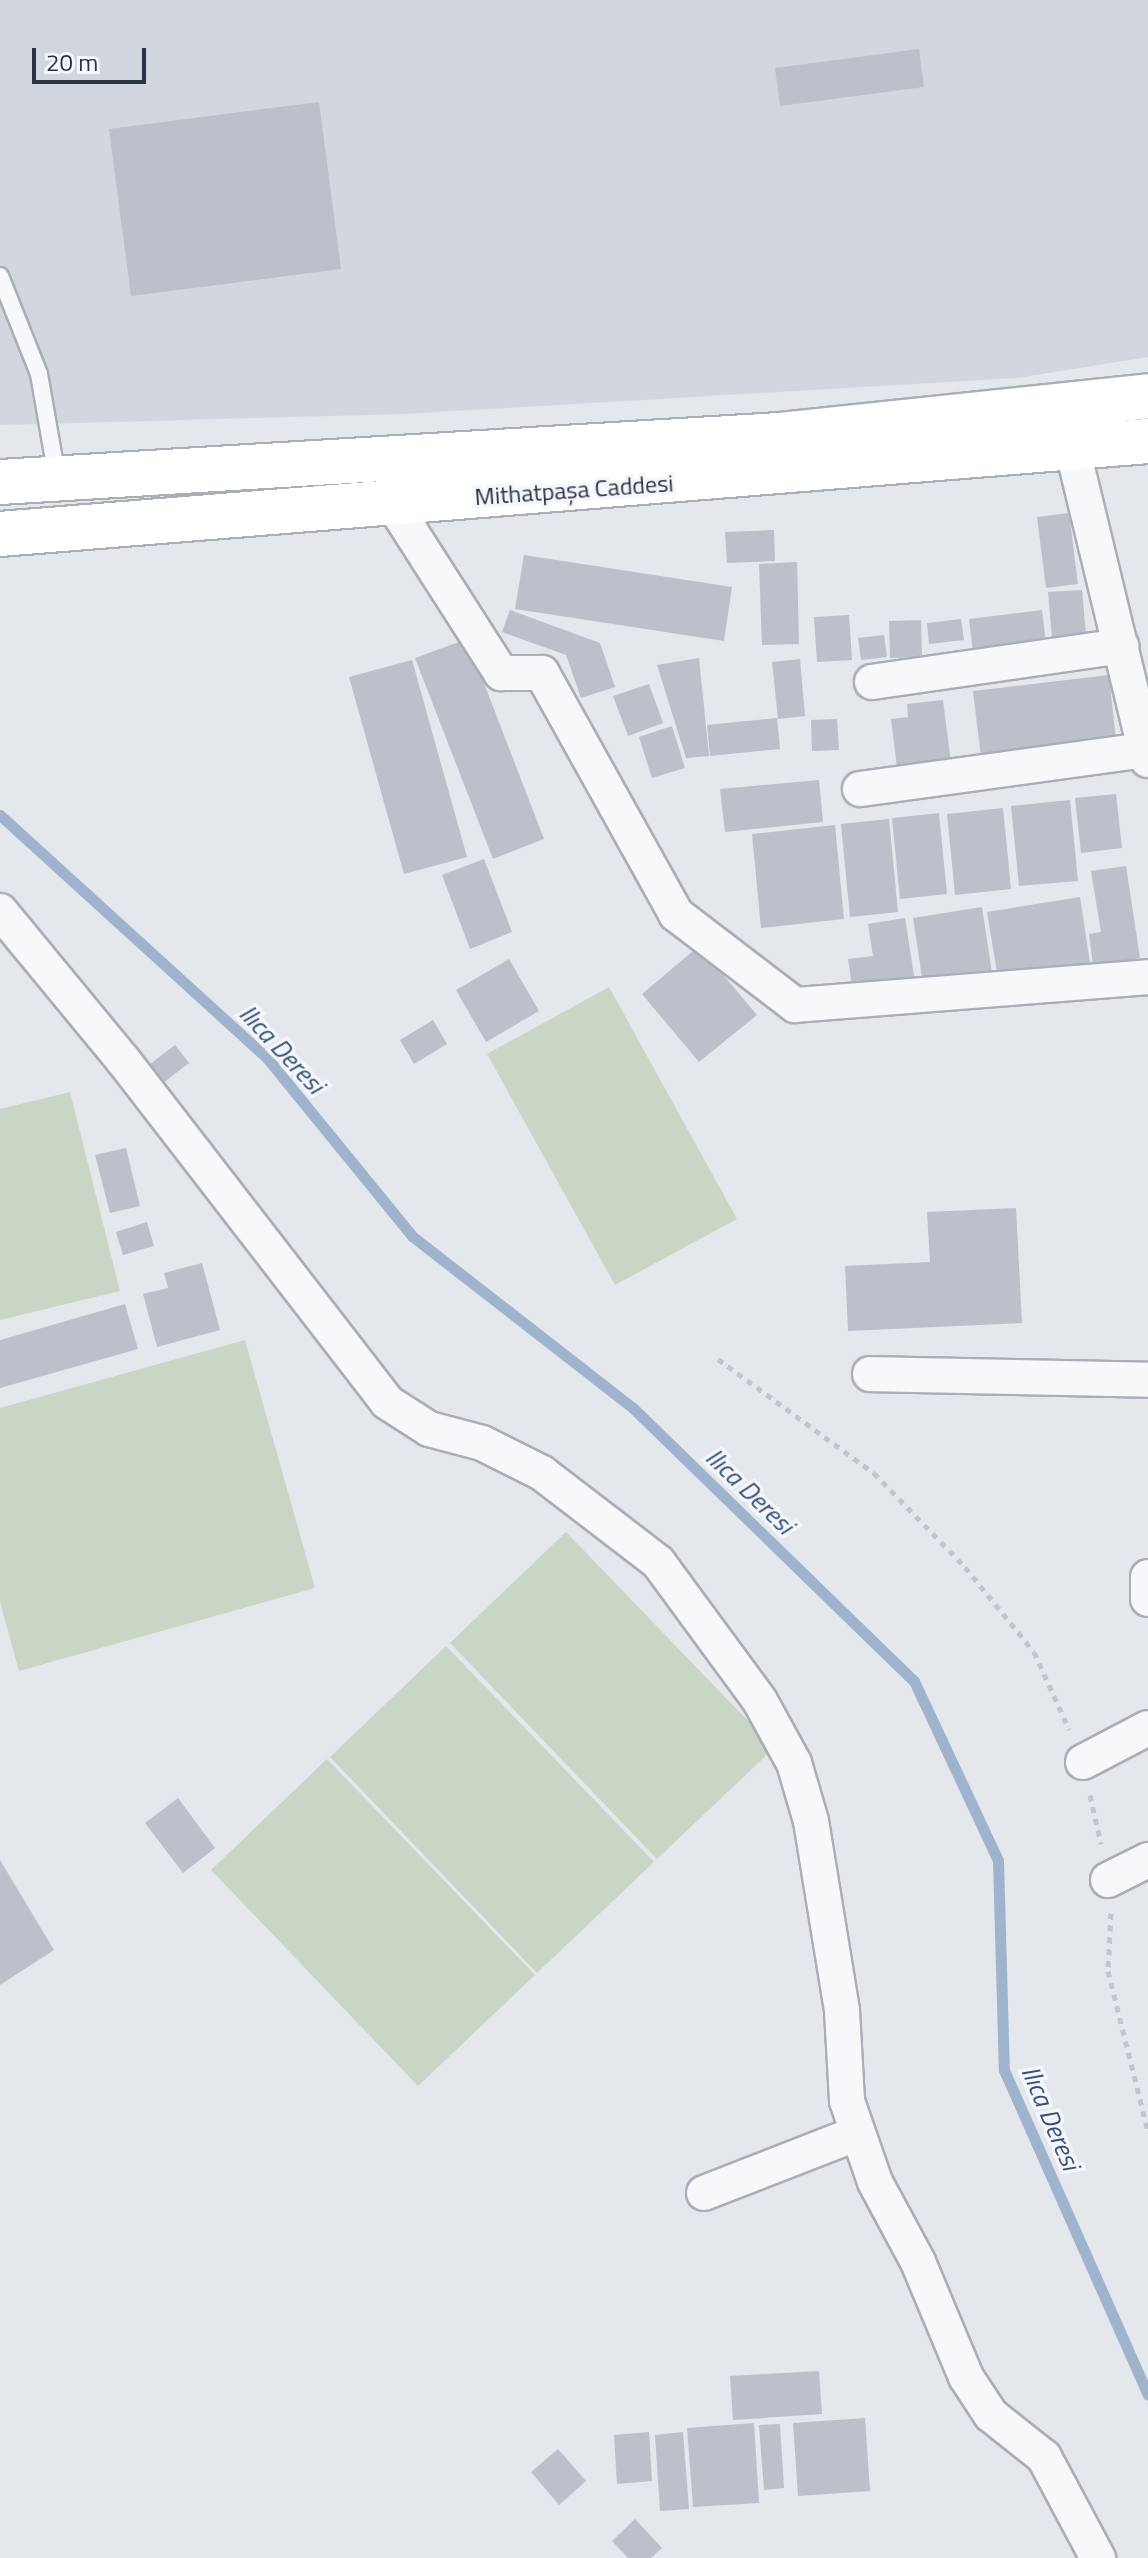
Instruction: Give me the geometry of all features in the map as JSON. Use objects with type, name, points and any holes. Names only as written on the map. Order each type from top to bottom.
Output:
[{"type":"main road","name":"Mithatpaşa Caddesi","points":[[0,482],[779,435],[1148,396]]},
{"type":"main road","name":"Mithatpaşa Caddesi","points":[[0,534],[1073,451],[1148,441]]},
{"type":"street","points":[[860,789],[1147,755],[1073,451]]},
{"type":"street","points":[[393,504],[501,673],[542,673],[676,914],[795,1005],[1148,977]]},
{"type":"street","points":[[872,682],[1121,646]]},
{"type":"street","points":[[0,911],[123,1060],[387,1402],[429,1429],[482,1443],[542,1473],[658,1562],[760,1701],[794,1763],[811,1821],[842,2011],[847,2101],[875,2182],[918,2262],[966,2377],[991,2415],[1044,2457],[1098,2558]]},
{"type":"street","points":[[870,1374],[1148,1380]]},
{"type":"street","points":[[1105,1379],[1148,1402]]},
{"type":"street","points":[[1148,1577],[1148,1599]]},
{"type":"street","points":[[1083,1762],[1148,1728]]},
{"type":"street","points":[[1108,1880],[1148,1860]]},
{"type":"street","points":[[704,2193],[858,2133]]},
{"type":"lane","points":[[0,276],[39,374],[57,477]]},
{"type":"path","points":[[718,1359],[874,1473],[965,1567],[1034,1652],[1083,1762],[1108,1880],[1108,1971],[1148,2132]]},
{"type":"shaded area","points":[[0,0],[1148,0],[1148,357],[1017,378],[404,414],[0,425]]},
{"type":"green space","points":[[609,987],[737,1219],[615,1285],[487,1054]]},
{"type":"green space","points":[[70,1092],[120,1291],[0,1320],[0,1109]]},
{"type":"green space","points":[[245,1340],[315,1588],[19,1671],[0,1602],[0,1408]]},
{"type":"green space","points":[[566,1532],[774,1748],[657,1859],[450,1643]]},
{"type":"green space","points":[[446,1646],[654,1862],[537,1973],[330,1757]]},
{"type":"green space","points":[[327,1759],[535,1975],[418,2086],[211,1870]]},
{"type":"building","points":[[919,49],[924,87],[780,106],[775,68]]},
{"type":"building","points":[[319,102],[341,269],[131,296],[109,129]]},
{"type":"building","points":[[1069,513],[1078,584],[1046,588],[1037,517]]},
{"type":"building","points":[[774,530],[775,561],[727,563],[725,532]]},
{"type":"building","points":[[524,555],[732,587],[724,641],[515,609]]},
{"type":"building","points":[[797,562],[799,644],[762,645],[759,564]]},
{"type":"building","points":[[1082,590],[1086,635],[1052,638],[1048,592]]},
{"type":"building","points":[[510,610],[600,643],[615,687],[581,698],[566,655],[502,632]]},
{"type":"building","points":[[1042,610],[1046,643],[973,652],[969,619]]},
{"type":"building","points":[[849,615],[852,660],[817,662],[814,617]]},
{"type":"building","points":[[961,619],[964,640],[929,644],[927,623]]},
{"type":"building","points":[[921,620],[922,657],[890,658],[889,621]]},
{"type":"building","points":[[884,635],[887,657],[861,660],[858,638]]},
{"type":"building","points":[[467,639],[544,839],[493,859],[415,658]]},
{"type":"building","points":[[699,658],[709,756],[686,758],[657,665]]},
{"type":"building","points":[[800,659],[805,716],[778,719],[772,662]]},
{"type":"building","points":[[412,660],[467,857],[404,874],[349,677]]},
{"type":"building","points":[[1109,675],[1116,742],[981,757],[973,691]]},
{"type":"building","points":[[649,684],[663,723],[628,736],[613,696]]},
{"type":"building","points":[[943,700],[952,770],[898,776],[891,719],[908,717],[907,704]]},
{"type":"building","points":[[777,718],[780,749],[710,756],[707,725]]},
{"type":"building","points":[[837,719],[839,750],[812,751],[811,720]]},
{"type":"building","points":[[672,726],[685,768],[652,778],[639,737]]},
{"type":"building","points":[[819,780],[823,822],[725,832],[720,789]]},
{"type":"building","points":[[1116,794],[1122,848],[1081,853],[1075,798]]},
{"type":"building","points":[[1070,800],[1078,881],[1019,886],[1011,806]]},
{"type":"building","points":[[1003,808],[1011,889],[955,895],[947,814]]},
{"type":"building","points":[[939,813],[947,894],[900,899],[892,818]]},
{"type":"building","points":[[889,819],[898,912],[850,917],[841,824]]},
{"type":"building","points":[[835,825],[844,919],[761,928],[752,834]]},
{"type":"building","points":[[484,859],[512,932],[470,949],[442,875]]},
{"type":"building","points":[[1126,866],[1140,958],[1093,965],[1089,934],[1101,932],[1091,871]]},
{"type":"building","points":[[1080,897],[1090,963],[998,978],[987,912]]},
{"type":"building","points":[[982,907],[992,973],[923,984],[913,918]]},
{"type":"building","points":[[905,918],[915,982],[853,992],[848,959],[873,956],[868,924]]},
{"type":"building","points":[[699,946],[757,1015],[699,1062],[642,994]]},
{"type":"building","points":[[509,959],[539,1011],[486,1042],[456,990]]},
{"type":"building","points":[[433,1020],[447,1044],[414,1064],[400,1040]]},
{"type":"building","points":[[175,1045],[189,1063],[163,1083],[149,1065]]},
{"type":"building","points":[[126,1148],[140,1206],[110,1213],[95,1155]]},
{"type":"building","points":[[1016,1208],[1022,1323],[848,1331],[845,1266],[930,1262],[927,1212]]},
{"type":"building","points":[[147,1222],[154,1246],[123,1255],[116,1232]]},
{"type":"building","points":[[202,1263],[220,1330],[157,1347],[143,1294],[168,1288],[164,1273]]},
{"type":"building","points":[[125,1304],[138,1349],[0,1388],[0,1340]]},
{"type":"building","points":[[178,1798],[215,1848],[183,1873],[145,1823]]},
{"type":"building","points":[[0,1860],[54,1950],[0,1985]]},
{"type":"building","points":[[819,2371],[822,2414],[733,2420],[730,2376]]},
{"type":"building","points":[[865,2418],[870,2491],[798,2496],[793,2423]]},
{"type":"building","points":[[754,2423],[759,2503],[693,2507],[687,2428]]},
{"type":"building","points":[[780,2424],[784,2488],[764,2490],[759,2425]]},
{"type":"building","points":[[649,2432],[652,2481],[617,2484],[614,2435]]},
{"type":"building","points":[[683,2432],[689,2509],[660,2511],[655,2435]]},
{"type":"building","points":[[558,2449],[586,2481],[559,2505],[531,2472]]},
{"type":"building","points":[[635,2519],[662,2548],[651,2558],[628,2558],[612,2541]]},
{"type":"waterway","name":"Ilıca Deresi","points":[[0,815],[267,1058],[412,1236],[633,1408],[914,1681],[998,1860],[1004,2070],[1148,2395]]}]
